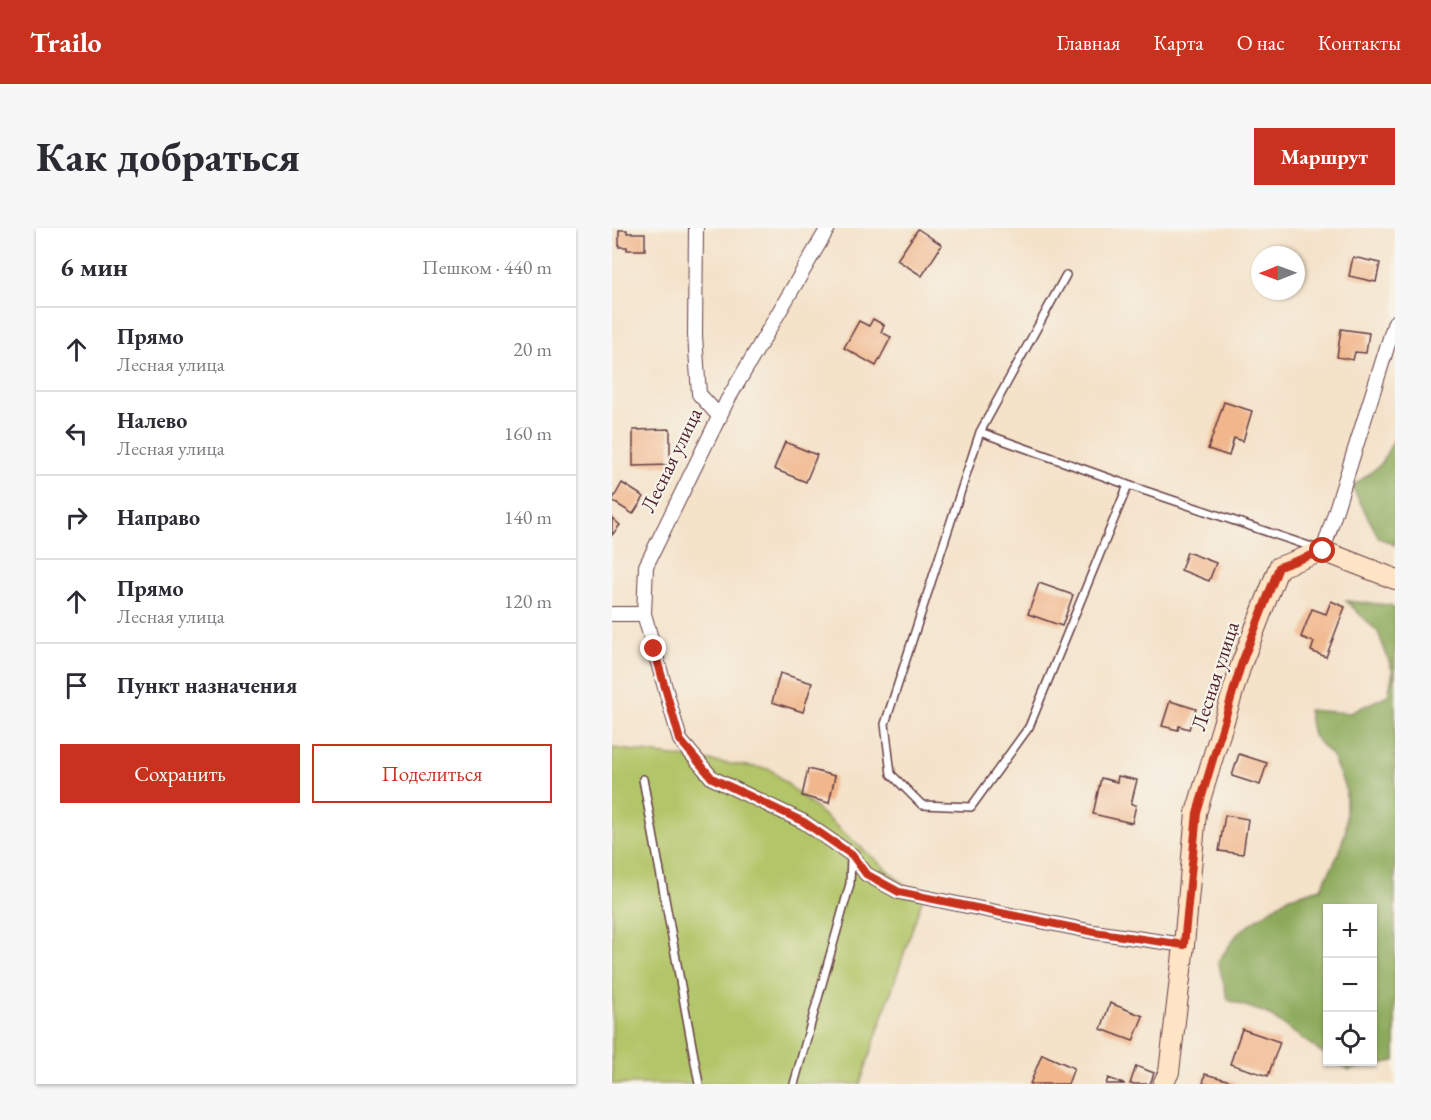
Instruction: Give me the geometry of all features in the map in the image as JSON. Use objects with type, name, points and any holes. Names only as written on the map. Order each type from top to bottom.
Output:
[{"type":"street","points":[[696,228],[695,335],[699,394],[720,417]]},
{"type":"street","name":"Лесная улица","points":[[828,228],[720,417],[646,566],[644,614],[680,740],[712,778],[804,822],[852,855],[866,874],[899,892],[1094,932],[1184,945]]},
{"type":"street","points":[[1395,322],[1323,551],[1395,579]]},
{"type":"street","name":"Лесная улица","points":[[1163,1084],[1169,1072],[1197,813],[1241,665],[1279,567],[1323,551]]},
{"type":"street","points":[[612,614],[644,614]]},
{"type":"lane","points":[[1066,275],[980,432],[885,724],[891,774],[922,805],[971,807],[1029,727],[1128,484]]},
{"type":"lane","points":[[980,432],[1323,551]]},
{"type":"lane","points":[[643,779],[699,1084]]},
{"type":"lane","points":[[794,1084],[850,884],[852,855]]},
{"type":"green space","points":[[1395,438],[1395,545],[1379,538],[1352,487],[1380,465]]},
{"type":"green space","points":[[1346,601],[1390,605],[1395,609],[1395,1061],[1377,1065],[1377,904],[1323,904],[1323,1053],[1266,1013],[1228,1000],[1218,962],[1238,933],[1267,912],[1290,897],[1321,888],[1338,855],[1346,829],[1346,790],[1332,756],[1313,736],[1308,710],[1350,713],[1388,695],[1393,672],[1378,632]]},
{"type":"green space","points":[[612,748],[770,769],[922,900],[860,1084],[612,1084]]},
{"type":"green space","points":[[1342,1066],[1369,1066],[1349,1070]]},
{"type":"building","points":[[918,229],[942,245],[922,276],[897,260]]},
{"type":"building","points":[[619,230],[627,230],[627,233],[645,233],[645,250],[627,250],[627,247],[619,247]]},
{"type":"building","points":[[1353,257],[1380,263],[1376,282],[1349,276]]},
{"type":"building","points":[[873,319],[884,325],[881,332],[891,337],[876,366],[844,348],[859,321],[869,326]]},
{"type":"building","points":[[1341,329],[1369,333],[1366,353],[1355,352],[1353,360],[1337,357]]},
{"type":"building","points":[[1224,402],[1252,411],[1243,441],[1234,438],[1229,456],[1208,449]]},
{"type":"building","points":[[670,429],[670,465],[633,466],[633,430]]},
{"type":"building","points":[[785,442],[817,455],[806,482],[774,469]]},
{"type":"building","points":[[622,483],[644,497],[633,514],[612,501]]},
{"type":"building","points":[[612,518],[620,525],[612,535]]},
{"type":"building","points":[[1187,552],[1216,563],[1209,581],[1181,570]]},
{"type":"building","points":[[1039,583],[1073,595],[1062,626],[1028,614]]},
{"type":"building","points":[[1331,601],[1345,607],[1326,657],[1311,651],[1314,642],[1301,637],[1312,609],[1326,614]]},
{"type":"building","points":[[780,673],[812,683],[803,712],[772,702]]},
{"type":"building","points":[[1170,701],[1196,709],[1189,729],[1179,726],[1178,730],[1162,726]]},
{"type":"building","points":[[1239,754],[1267,763],[1260,785],[1232,776]]},
{"type":"building","points":[[808,769],[835,776],[829,803],[802,796]]},
{"type":"building","points":[[1118,776],[1137,780],[1131,804],[1136,805],[1132,823],[1093,814],[1101,778],[1117,782]]},
{"type":"building","points":[[1225,815],[1248,819],[1243,854],[1219,851]]},
{"type":"building","points":[[1110,1003],[1143,1016],[1133,1041],[1101,1029]]},
{"type":"building","points":[[1242,1029],[1280,1042],[1268,1076],[1230,1064]]},
{"type":"building","points":[[1042,1054],[1074,1068],[1068,1084],[1030,1084]]},
{"type":"building","points":[[1136,1066],[1154,1073],[1150,1084],[1130,1084]]},
{"type":"building","points":[[1205,1074],[1238,1083],[1238,1084],[1203,1084]]},
{"type":"building","points":[[1108,1078],[1125,1084],[1106,1084]]},
{"type":"route","points":[[654,649],[680,740],[712,778],[804,822],[852,855],[866,874],[899,892],[1094,932],[1184,945],[1197,813],[1241,665],[1279,567],[1323,551]]}]
